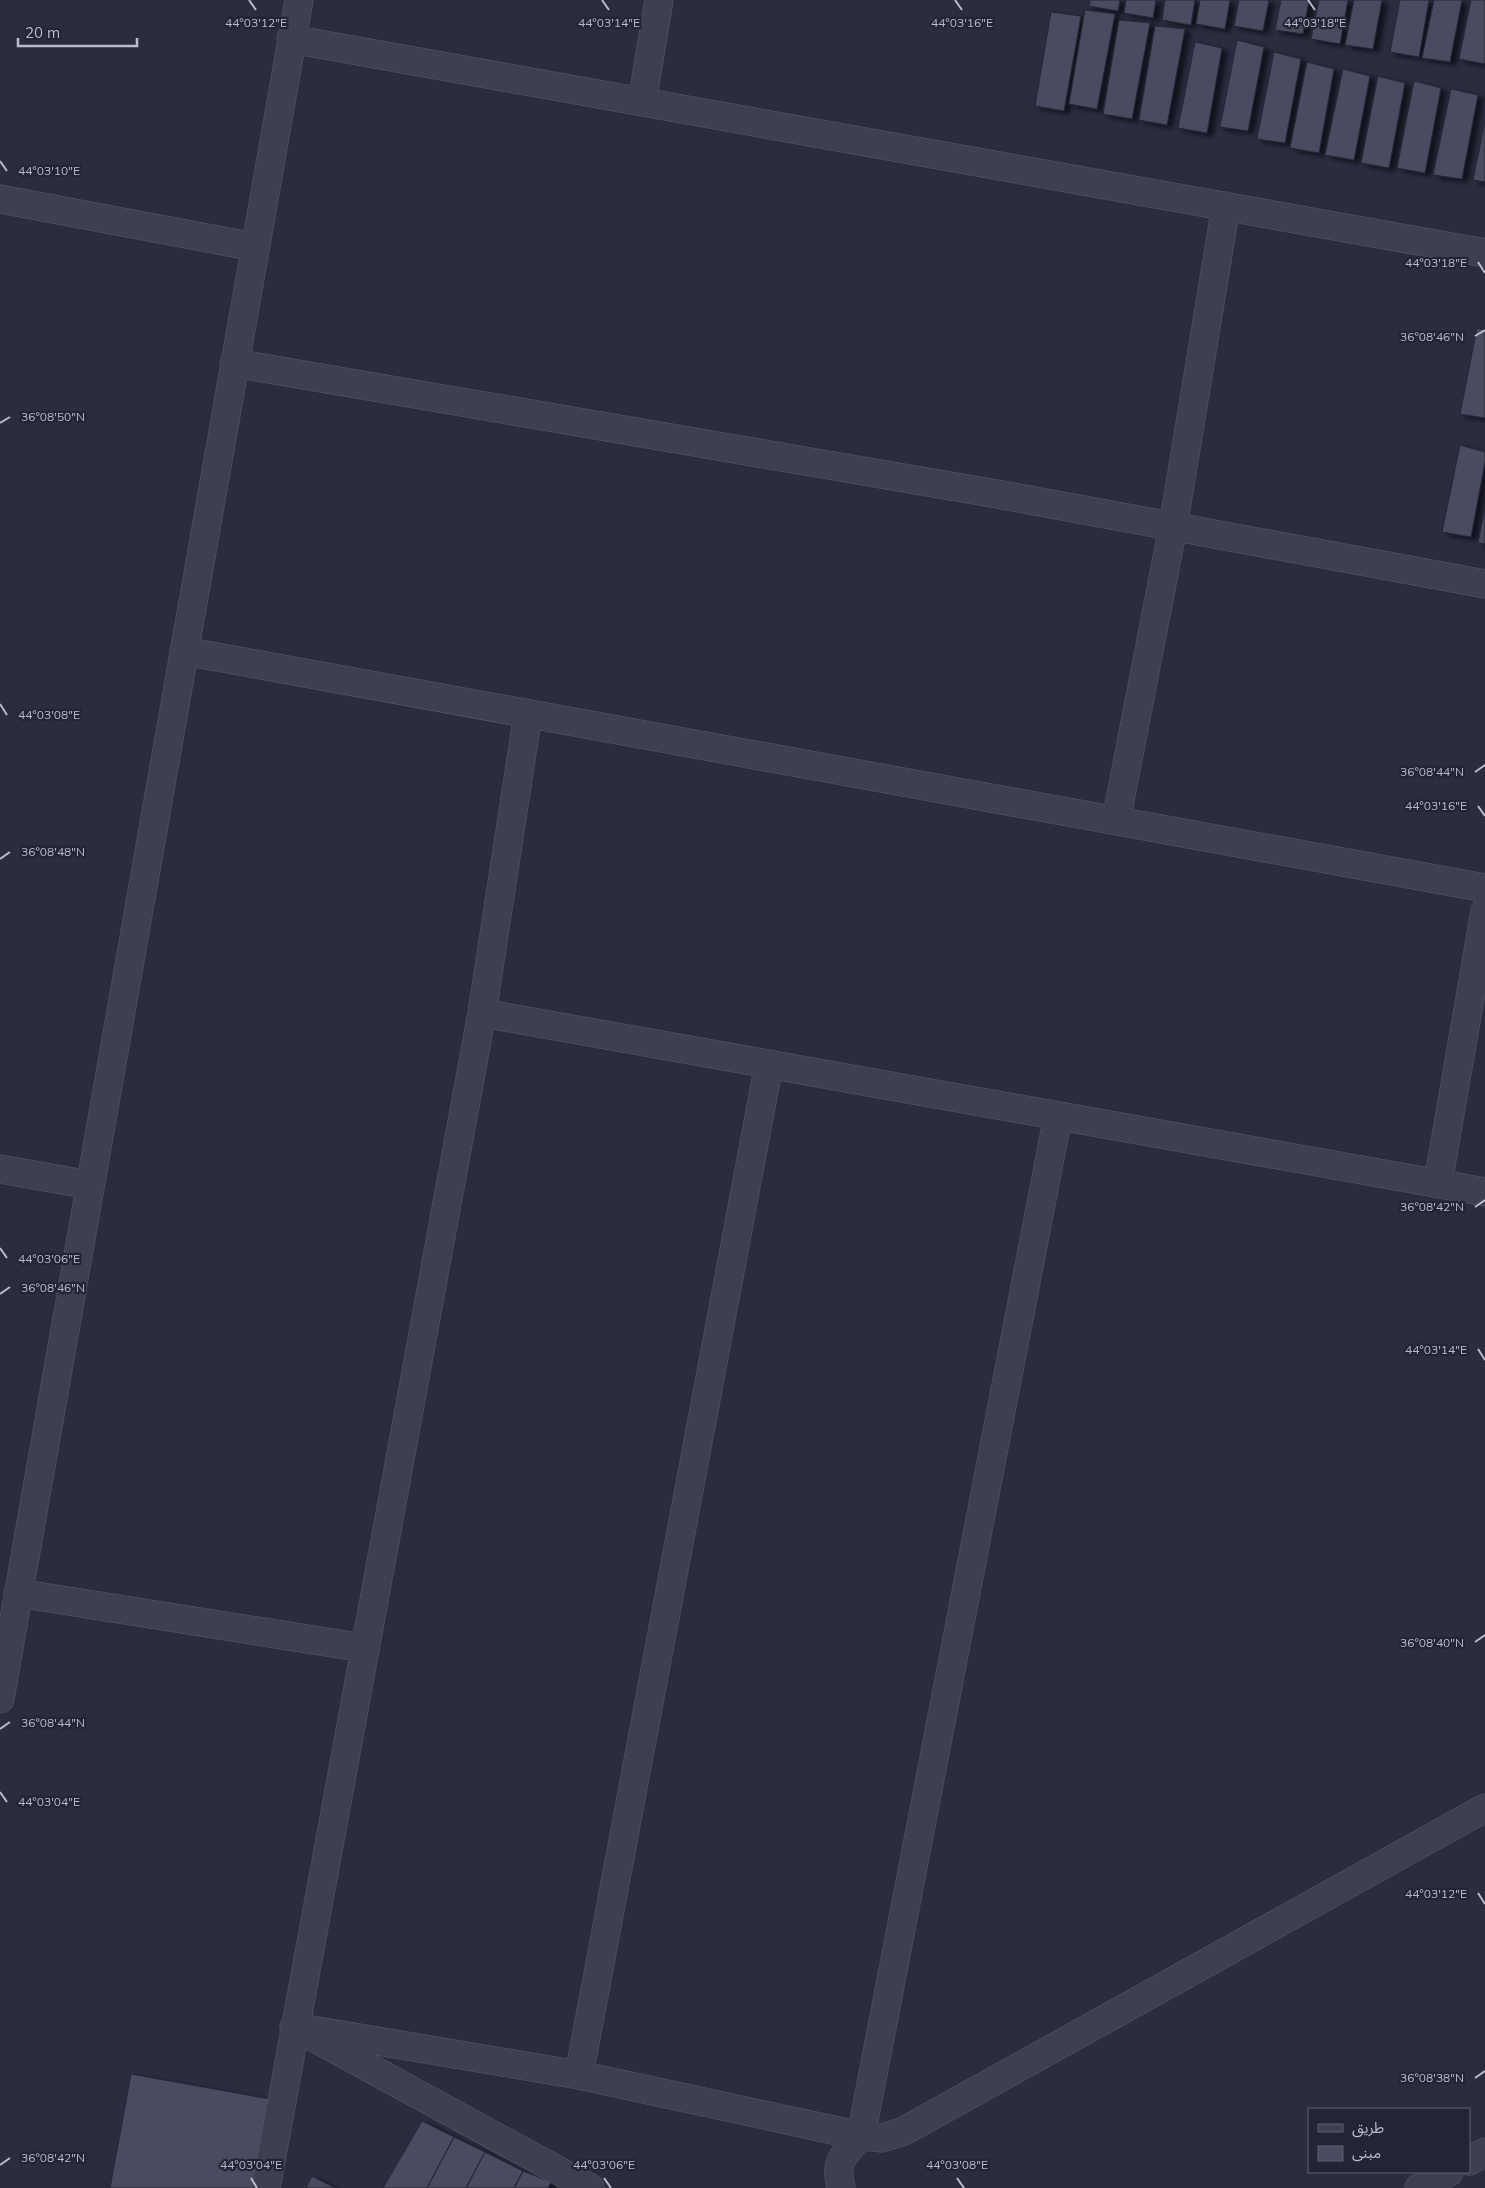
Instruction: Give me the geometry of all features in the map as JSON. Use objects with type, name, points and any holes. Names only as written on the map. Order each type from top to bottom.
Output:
[{"type":"street","points":[[0,1699],[299,0]]},
{"type":"street","points":[[642,102],[660,0]]},
{"type":"street","points":[[291,39],[1485,253]]},
{"type":"street","points":[[0,199],[255,247]]},
{"type":"street","points":[[1116,821],[1173,527],[1226,206]]},
{"type":"street","points":[[234,363],[1173,527],[1485,584]]},
{"type":"street","points":[[184,651],[1485,888]]},
{"type":"street","points":[[266,2188],[294,2027],[482,1013],[528,714]]},
{"type":"street","points":[[1438,1183],[1485,911]]},
{"type":"street","points":[[482,1013],[1485,1192]]},
{"type":"street","points":[[579,2074],[769,1064]]},
{"type":"street","points":[[841,2188],[837,2174],[839,2164],[847,2150],[861,2136],[1058,1116]]},
{"type":"street","points":[[0,1170],[90,1185]]},
{"type":"street","points":[[18,1593],[364,1648]]},
{"type":"street","points":[[294,2027],[579,2074],[861,2136],[882,2138],[904,2131],[1485,1808]]},
{"type":"street","points":[[294,2027],[590,2188]]},
{"type":"street","points":[[1470,2160],[1485,2152]]},
{"type":"street","points":[[1419,2188],[1447,2173]]},
{"type":"building","points":[[1090,0],[1120,0],[1118,11],[1089,6]]},
{"type":"building","points":[[1126,0],[1156,0],[1153,18],[1124,13]]},
{"type":"building","points":[[1165,0],[1195,0],[1191,25],[1162,20]]},
{"type":"building","points":[[1200,0],[1230,0],[1225,29],[1196,24]]},
{"type":"building","points":[[1239,0],[1269,0],[1263,31],[1234,26]]},
{"type":"building","points":[[1281,0],[1309,0],[1303,34],[1275,30]]},
{"type":"building","points":[[1319,0],[1348,0],[1340,44],[1311,39]]},
{"type":"building","points":[[1354,0],[1382,0],[1373,49],[1345,45]]},
{"type":"building","points":[[1400,0],[1429,0],[1419,57],[1390,52]]},
{"type":"building","points":[[1434,0],[1462,0],[1450,62],[1422,58]]},
{"type":"building","points":[[1471,0],[1485,0],[1485,64],[1459,59]]},
{"type":"building","points":[[1085,10],[1115,14],[1097,109],[1069,104]]},
{"type":"building","points":[[1051,12],[1081,16],[1064,111],[1035,106]]},
{"type":"building","points":[[1119,20],[1150,23],[1132,119],[1103,114]]},
{"type":"building","points":[[1155,26],[1185,29],[1167,125],[1139,120]]},
{"type":"building","points":[[1237,40],[1264,47],[1248,131],[1220,127]]},
{"type":"building","points":[[1195,42],[1222,48],[1207,133],[1178,128]]},
{"type":"building","points":[[1274,52],[1301,59],[1285,143],[1257,139]]},
{"type":"building","points":[[1307,62],[1334,69],[1319,153],[1290,148]]},
{"type":"building","points":[[1343,69],[1370,76],[1354,160],[1325,155]]},
{"type":"building","points":[[1378,76],[1405,83],[1389,168],[1361,163]]},
{"type":"building","points":[[1414,81],[1441,88],[1425,173],[1397,168]]},
{"type":"building","points":[[1451,89],[1478,95],[1462,179],[1433,175]]},
{"type":"building","points":[[1485,121],[1485,182],[1473,180]]},
{"type":"building","points":[[1477,328],[1485,330],[1485,418],[1460,414]]},
{"type":"building","points":[[1460,445],[1485,452],[1485,462],[1471,537],[1442,532]]},
{"type":"building","points":[[1485,507],[1485,544],[1478,543]]},
{"type":"building","points":[[131,2074],[270,2099],[254,2188],[110,2188]]},
{"type":"building","points":[[422,2121],[454,2137],[427,2188],[383,2188]]},
{"type":"building","points":[[454,2137],[485,2152],[466,2188],[427,2188]]},
{"type":"building","points":[[485,2152],[523,2171],[514,2188],[466,2188]]},
{"type":"building","points":[[523,2171],[551,2182],[548,2188],[514,2188]]},
{"type":"building","points":[[312,2176],[335,2188],[306,2188]]}]
